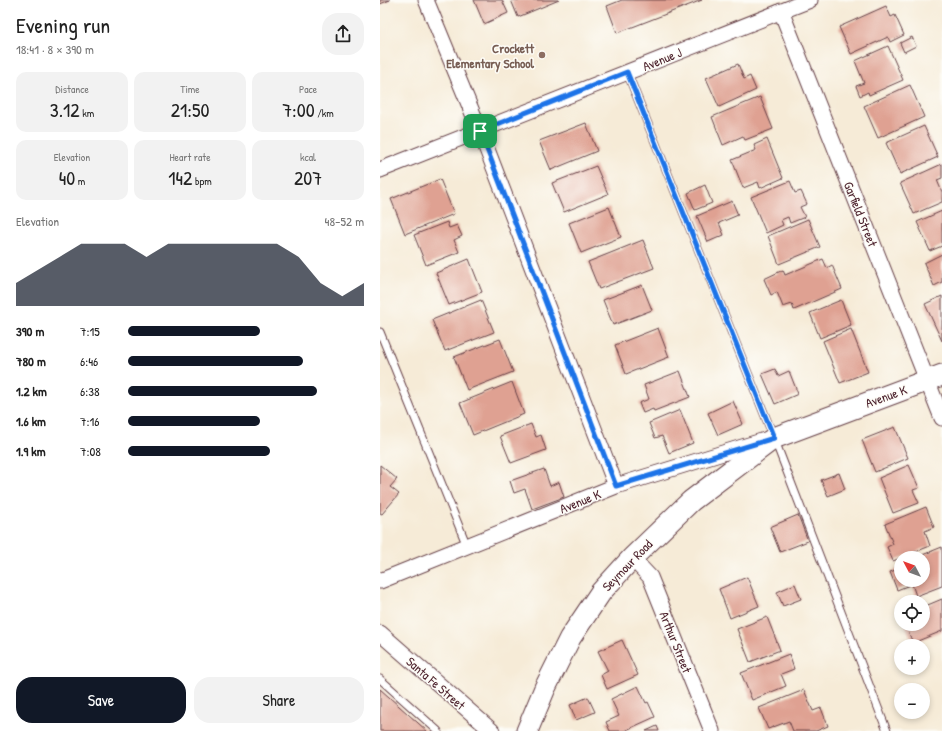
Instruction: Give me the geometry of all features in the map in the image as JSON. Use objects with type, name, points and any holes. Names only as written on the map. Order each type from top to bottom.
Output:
[{"type":"street","points":[[426,0],[480,131],[616,486]]},
{"type":"street","name":"Avenue J","points":[[380,170],[810,0]]},
{"type":"street","name":"Garfield Street","points":[[780,11],[935,378],[942,418]]},
{"type":"street","name":"Avenue K","points":[[380,581],[616,486],[774,438],[935,378]]},
{"type":"street","name":"Seymour Road","points":[[527,731],[545,688],[570,638],[600,592],[632,558],[691,502],[774,438]]},
{"type":"street","name":"Arthur Street","points":[[632,558],[650,577],[712,731]]},
{"type":"street","name":"Santa Fe Street","points":[[380,633],[492,731]]},
{"type":"lane","points":[[627,72],[774,438],[887,731]]},
{"type":"lane","points":[[380,332],[467,546]]},
{"type":"lane","points":[[380,679],[438,731]]},
{"type":"building","points":[[380,0],[390,0],[380,4]]},
{"type":"building","points":[[474,0],[502,0],[508,13],[484,24]]},
{"type":"building","points":[[511,0],[559,0],[518,17]]},
{"type":"building","points":[[622,0],[702,0],[617,33],[607,6]]},
{"type":"building","points":[[886,6],[891,17],[895,15],[904,35],[890,42],[888,37],[851,54],[839,27]]},
{"type":"building","points":[[912,37],[916,46],[904,52],[900,43]]},
{"type":"building","points":[[888,46],[903,80],[869,95],[868,92],[860,96],[856,86],[864,83],[855,61]]},
{"type":"building","points":[[738,64],[744,79],[750,76],[756,90],[719,107],[706,78]]},
{"type":"building","points":[[910,85],[924,117],[878,138],[864,106]]},
{"type":"building","points":[[760,97],[773,129],[745,140],[743,136],[723,145],[712,117]]},
{"type":"building","points":[[586,123],[597,151],[551,170],[539,141]]},
{"type":"building","points":[[924,126],[938,157],[900,174],[886,143]]},
{"type":"building","points":[[767,139],[783,178],[760,188],[758,182],[743,188],[732,160],[756,150],[754,145]]},
{"type":"building","points":[[942,164],[942,178],[937,180],[942,192],[942,202],[914,214],[900,183]]},
{"type":"building","points":[[596,166],[608,194],[564,212],[552,183]]},
{"type":"building","points":[[440,179],[454,214],[405,234],[391,199]]},
{"type":"building","points":[[790,181],[795,193],[801,191],[807,204],[800,207],[805,217],[790,223],[788,217],[781,220],[783,225],[766,233],[751,197]]},
{"type":"building","points":[[705,185],[712,203],[695,210],[688,193]]},
{"type":"building","points":[[732,201],[738,215],[719,223],[724,235],[708,242],[697,216]]},
{"type":"building","points":[[609,207],[621,237],[581,253],[569,223]]},
{"type":"building","points":[[942,211],[942,246],[930,251],[917,222]]},
{"type":"building","points":[[808,219],[820,247],[779,264],[768,236]]},
{"type":"building","points":[[447,222],[449,228],[457,225],[462,236],[454,240],[459,252],[426,265],[414,235]]},
{"type":"building","points":[[643,240],[654,268],[599,289],[588,262]]},
{"type":"building","points":[[942,254],[942,282],[934,286],[924,263]]},
{"type":"building","points":[[469,259],[482,292],[449,305],[436,273]]},
{"type":"building","points":[[823,259],[827,268],[832,265],[842,289],[794,310],[792,304],[783,307],[777,292],[771,295],[764,279],[783,270],[785,275]]},
{"type":"building","points":[[642,285],[652,310],[613,325],[603,300]]},
{"type":"building","points":[[942,296],[942,341],[925,304]]},
{"type":"building","points":[[481,300],[494,332],[445,351],[432,320]]},
{"type":"building","points":[[841,300],[851,325],[820,338],[810,313]]},
{"type":"building","points":[[658,328],[669,357],[626,374],[615,345]]},
{"type":"building","points":[[851,329],[868,372],[840,383],[823,341]]},
{"type":"building","points":[[500,339],[513,372],[467,390],[454,357]]},
{"type":"building","points":[[775,369],[778,376],[789,371],[798,394],[775,404],[762,374]]},
{"type":"building","points":[[680,371],[690,397],[654,411],[653,409],[643,413],[639,403],[649,399],[644,385]]},
{"type":"building","points":[[512,382],[524,414],[473,435],[460,403]]},
{"type":"building","points":[[733,401],[743,424],[718,435],[708,413]]},
{"type":"building","points":[[680,410],[693,443],[669,453],[662,436],[655,438],[649,423]]},
{"type":"building","points":[[531,424],[536,437],[541,435],[546,450],[511,463],[500,436]]},
{"type":"building","points":[[895,427],[908,458],[875,472],[862,440]]},
{"type":"building","points":[[380,465],[397,479],[390,487],[399,494],[382,514],[380,513]]},
{"type":"building","points":[[909,465],[919,488],[913,490],[919,503],[893,513],[879,478]]},
{"type":"building","points":[[544,469],[550,486],[559,482],[564,497],[532,509],[525,489],[514,493],[510,481]]},
{"type":"building","points":[[839,473],[845,489],[828,496],[821,480]]},
{"type":"building","points":[[926,507],[934,527],[925,531],[930,546],[918,551],[894,551],[893,561],[887,547],[893,544],[885,524]]},
{"type":"building","points":[[798,515],[808,541],[780,552],[770,527]]},
{"type":"building","points":[[942,547],[942,586],[916,595],[913,587],[930,587],[930,552]]},
{"type":"building","points":[[894,571],[894,582],[890,572]]},
{"type":"building","points":[[747,577],[759,606],[730,618],[719,589]]},
{"type":"building","points":[[795,584],[801,599],[783,606],[777,592]]},
{"type":"building","points":[[896,587],[904,587],[897,590]]},
{"type":"building","points":[[942,599],[942,631],[923,639],[911,639],[908,631],[930,631],[930,604]]},
{"type":"building","points":[[767,617],[780,650],[750,662],[737,629]]},
{"type":"building","points":[[622,640],[638,675],[607,689],[601,675],[608,671],[598,651]]},
{"type":"building","points":[[789,654],[794,669],[781,674],[786,686],[752,700],[741,673]]},
{"type":"building","points":[[638,686],[655,717],[624,731],[610,731],[606,722],[619,716],[611,699]]},
{"type":"building","points":[[380,689],[427,731],[380,731]]},
{"type":"building","points":[[804,690],[813,711],[821,708],[828,726],[816,731],[793,731],[789,721],[768,729],[759,708]]},
{"type":"building","points":[[588,697],[595,712],[576,720],[570,705]]},
{"type":"building","points":[[657,726],[659,731],[646,731]]},
{"type":"place","name":"Crockett Elementary School","points":[[542,55]]},
{"type":"route","points":[[627,72],[774,438],[616,486],[480,131],[627,72]]}]
